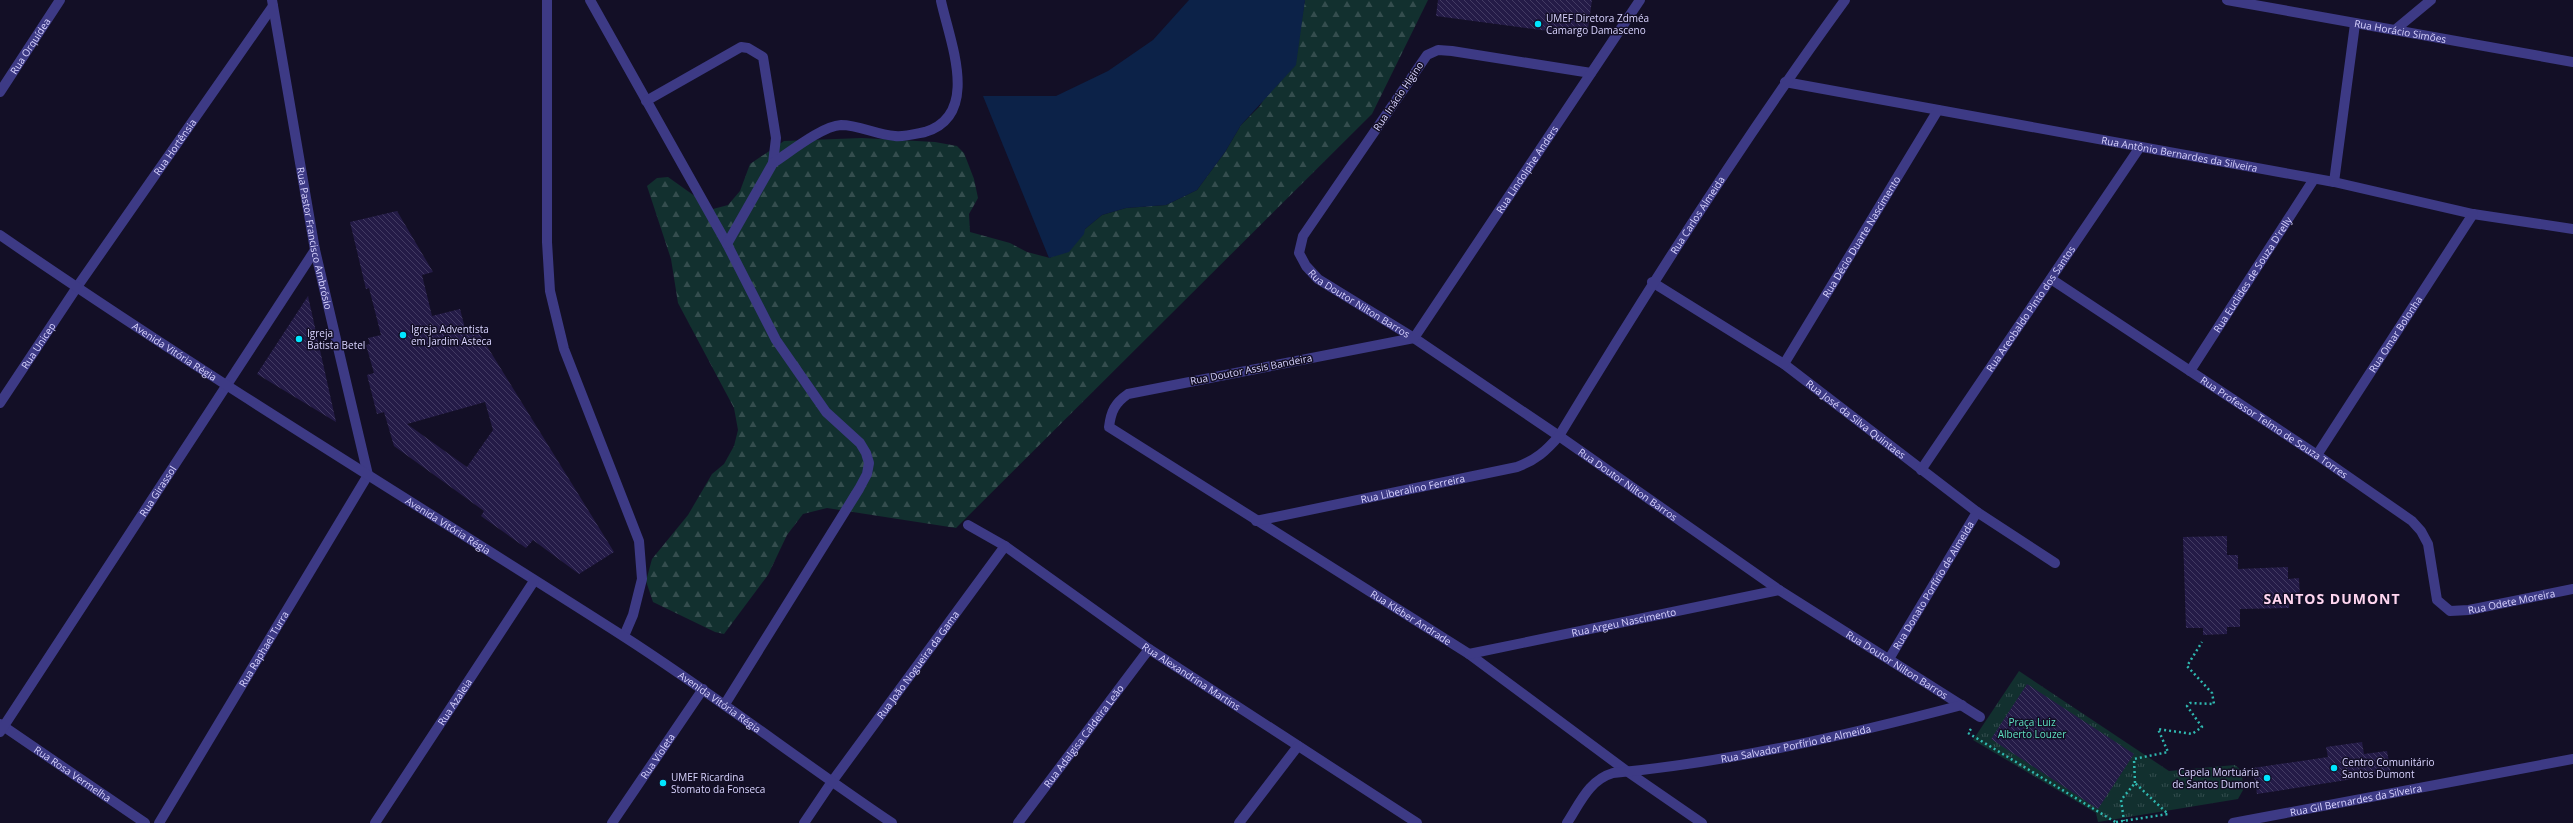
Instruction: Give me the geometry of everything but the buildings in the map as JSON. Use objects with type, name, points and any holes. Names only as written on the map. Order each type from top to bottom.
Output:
[{"type":"street","name":"Rua Orquídea","points":[[0,92],[60,0]]},
{"type":"street","points":[[547,0],[547,242],[550,291],[564,349],[639,541],[642,579],[633,615],[624,636]]},
{"type":"street","points":[[590,0],[727,244],[776,340],[826,412],[860,443],[869,463],[867,474],[859,489],[725,704]]},
{"type":"street","name":"Rua Lindolphe Anders","points":[[1414,338],[1640,0]]},
{"type":"street","name":"Rua Carlos Almeida","points":[[1559,436],[1652,282],[1785,82],[1845,0]]},
{"type":"street","name":"Rua Horácio Simões","points":[[2227,0],[2355,24],[2396,29],[2573,62]]},
{"type":"street","points":[[2396,29],[2431,0]]},
{"type":"street","points":[[773,163],[826,129],[841,125],[895,136],[931,130],[947,120],[958,95],[957,78],[941,1]]},
{"type":"street","name":"Rua Pastor Francisco Ambrósio","points":[[273,3],[315,250],[368,475]]},
{"type":"street","name":"Rua Hortênsia","points":[[76,287],[273,3]]},
{"type":"street","points":[[2334,182],[2355,24]]},
{"type":"street","points":[[646,101],[702,71],[732,51],[741,47],[748,48],[763,57],[776,138],[773,163],[764,183],[727,244]]},
{"type":"street","name":"Rua Inácio Higino","points":[[1303,236],[1427,54],[1438,50],[1452,50],[1591,73]]},
{"type":"street","name":"Rua Antônio Bernardes da Silveira","points":[[1785,82],[2334,182],[2473,214],[2573,229]]},
{"type":"street","name":"Rua Décio Duarte Nascimento","points":[[1784,364],[1938,110]]},
{"type":"street","name":"Rua Areobaldo Pinto dos Santos","points":[[1921,470],[2140,147]]},
{"type":"street","name":"Rua Euclides de Souza D'relly","points":[[2190,370],[2314,179]]},
{"type":"street","name":"Rua Omar Bolonha","points":[[2317,455],[2473,214]]},
{"type":"street","name":"Avenida Vitória Régia","points":[[0,235],[225,386],[624,636],[725,704],[831,782],[892,823]]},
{"type":"street","name":"Rua Doutor Nilton Barros","points":[[1303,236],[1299,252],[1306,266],[1318,279],[1414,338],[1559,436],[1779,590],[1980,717]]},
{"type":"street","name":"Rua Girassol","points":[[1,728],[315,250]]},
{"type":"street","name":"Rua Professor Telmo de Souza Torres","points":[[2051,279],[2317,455],[2412,522],[2421,531],[2428,544],[2437,600],[2450,611]]},
{"type":"street","name":"Rua José da Silva Quintaes","points":[[1652,282],[1784,364],[1977,512],[2055,563]]},
{"type":"street","name":"Rua Unicep","points":[[0,403],[76,287]]},
{"type":"street","name":"Rua Doutor Assis Bandeira","points":[[1110,427],[1111,413],[1118,401],[1128,394],[1414,338]]},
{"type":"street","name":"Rua Kléber Andrade","points":[[1110,427],[1256,521],[1469,654],[1628,772],[1702,823]]},
{"type":"street","name":"Rua Liberalino Ferreira","points":[[1256,521],[1517,467],[1535,460],[1546,451],[1559,436]]},
{"type":"street","name":"Rua Raphael Turra","points":[[159,823],[368,475]]},
{"type":"street","name":"Rua Donato Porfírio de Almeida","points":[[1889,659],[1977,512]]},
{"type":"street","name":"Rua Alexandrina Martins","points":[[968,524],[1005,546],[1149,649],[1417,823]]},
{"type":"street","name":"Rua João Nogueira da Gama","points":[[804,823],[831,782],[1005,546]]},
{"type":"street","name":"Rua Azaleia","points":[[375,823],[534,581]]},
{"type":"street","name":"Rua Odete Moreira","points":[[2450,611],[2469,610],[2573,588]]},
{"type":"street","name":"Rua Argeu Nascimento","points":[[1469,654],[1779,590]]},
{"type":"street","name":"Rua Adalgisa Caldeira Leão","points":[[1018,823],[1149,649]]},
{"type":"street","name":"Rua Violeta","points":[[612,823],[703,689]]},
{"type":"street","name":"Rua Salvador Porfírio de Almeida","points":[[1567,823],[1590,787],[1600,777],[1757,752],[1903,720],[1962,705]]},
{"type":"street","name":"Rua Rosa Vermelha","points":[[1,728],[145,823]]},
{"type":"street","points":[[1239,823],[1298,746]]},
{"type":"street","name":"Rua Gil Bernardes da Silveira","points":[[2233,823],[2273,819],[2573,759]]},
{"type":"path","points":[[2124,821],[2122,800],[2135,782],[2134,759],[2168,752],[2158,728],[2192,734],[2202,727],[2187,706],[2190,703],[2214,704],[2212,692],[2187,666],[2202,642]]},
{"type":"path","points":[[1980,717],[1968,733],[2116,823],[2168,814],[2135,782]]},
{"type":"green space","points":[[1305,0],[1428,0],[1372,114],[956,528],[827,508],[803,514],[787,535],[768,575],[724,634],[715,632],[653,602],[646,581],[652,559],[688,515],[712,474],[724,464],[734,446],[738,430],[734,408],[678,303],[671,259],[647,186],[657,178],[668,177],[713,209],[728,205],[740,191],[750,164],[784,141],[862,138],[935,142],[957,146],[964,153],[974,179],[978,198],[969,214],[970,232],[1010,243],[1027,252],[1050,258],[1102,215],[1126,208],[1166,205],[1197,190],[1225,152],[1241,125],[1260,106],[1300,29]]},
{"type":"green space","name":"Praça Luiz Alberto Louzer","points":[[2019,671],[2169,771],[2235,765],[2242,771],[2243,790],[2238,799],[2098,822],[2096,813],[1973,740]]},
{"type":"water","points":[[1189,0],[1305,0],[1296,65],[1241,125],[1225,152],[1197,190],[1166,205],[1126,208],[1102,215],[1085,229],[1084,234],[1069,252],[1049,258],[983,96],[1056,96],[1108,71],[1153,40]]},
{"type":"place","name":"UMEF Diretora Zdméa Camargo Damasceno","points":[[1538,24]]},
{"type":"place","name":"Igreja Adventista em Jardim Asteca","points":[[403,335]]},
{"type":"place","name":"Igreja Batista Betel","points":[[299,339]]},
{"type":"place","name":"Centro Comunitário Santos Dumont","points":[[2334,768]]},
{"type":"place","name":"Capela Mortuária de Santos Dumont","points":[[2267,778]]},
{"type":"place","name":"UMEF Ricardina Stomato da Fonseca","points":[[663,783]]},
{"type":"district","name":"SANTOS DUMONT","points":[[2332,599]]}]
